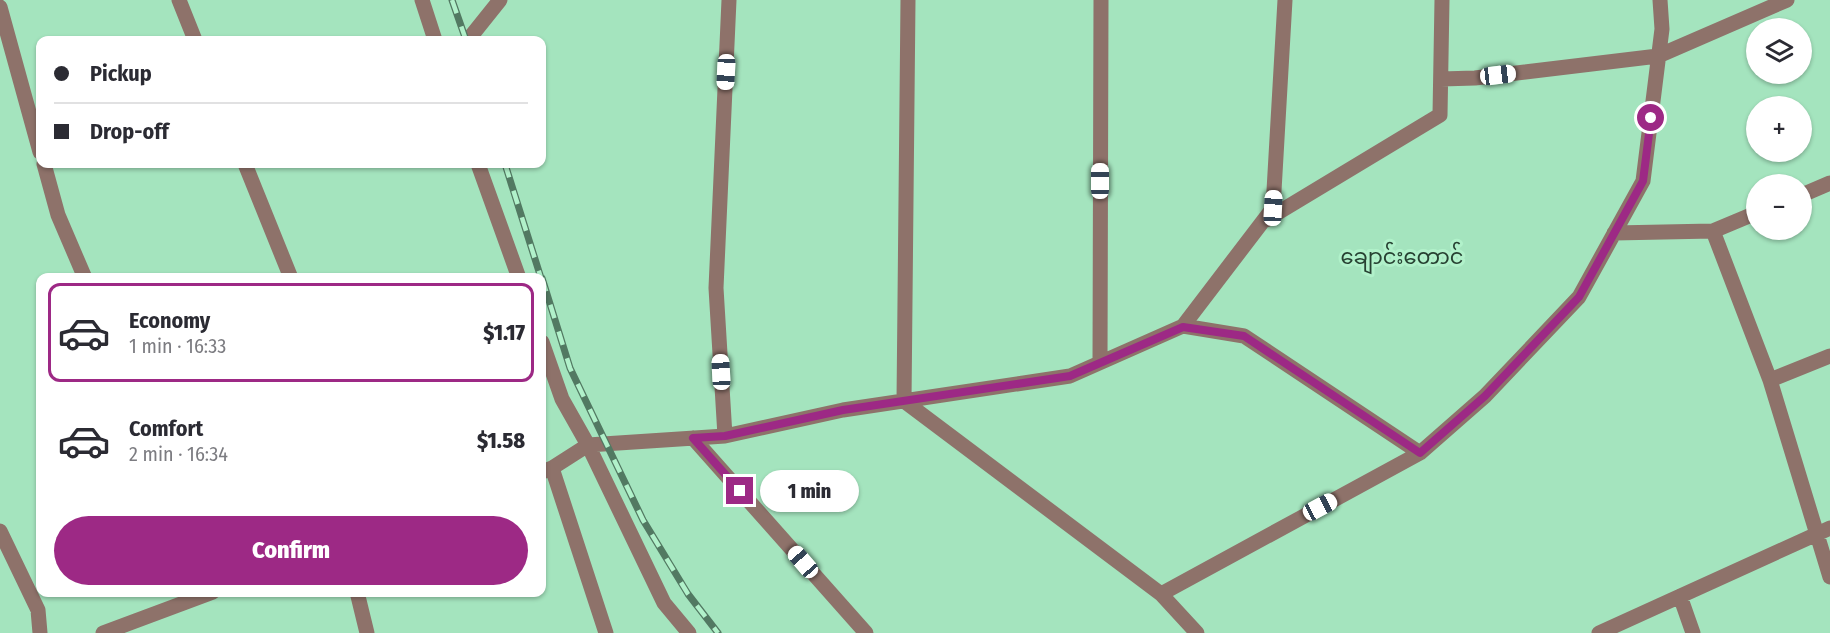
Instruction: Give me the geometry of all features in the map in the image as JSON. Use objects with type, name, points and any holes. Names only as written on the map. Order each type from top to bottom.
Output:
[{"type":"street","points":[[179,0],[193,36]]},
{"type":"street","points":[[422,0],[434,36]]},
{"type":"street","points":[[471,36],[500,0]]},
{"type":"street","points":[[725,436],[716,288],[729,0]]},
{"type":"street","points":[[903,401],[908,0]]},
{"type":"street","points":[[1100,362],[1101,0]]},
{"type":"street","points":[[606,633],[547,470],[588,445],[725,436],[843,410],[1070,376],[1183,327],[1273,208],[1285,0]]},
{"type":"street","points":[[1262,222],[1440,115],[1442,0]]},
{"type":"street","points":[[1161,594],[1420,453],[1485,396],[1579,297],[1643,181],[1662,28],[1660,0]]},
{"type":"street","points":[[1441,79],[1475,78],[1658,56],[1787,0]]},
{"type":"street","points":[[0,8],[36,138]]},
{"type":"street","points":[[45,168],[58,215],[84,273]]},
{"type":"street","points":[[247,168],[289,273]]},
{"type":"street","points":[[479,168],[517,273]]},
{"type":"street","points":[[1812,191],[1830,183]]},
{"type":"street","points":[[1614,233],[1713,231],[1746,217]]},
{"type":"street","points":[[1713,231],[1770,380],[1823,530],[1830,577]]},
{"type":"street","points":[[1183,327],[1244,336],[1420,453]]},
{"type":"street","points":[[546,353],[562,399],[588,445],[664,603],[689,633]]},
{"type":"street","points":[[1770,380],[1830,356]]},
{"type":"street","points":[[903,401],[1161,594],[1197,633]]},
{"type":"street","points":[[693,438],[866,633]]},
{"type":"street","points":[[1599,633],[1823,530]]},
{"type":"street","points":[[0,531],[38,610],[40,633]]},
{"type":"street","points":[[1680,596],[1693,633]]},
{"type":"street","points":[[103,633],[200,597]]},
{"type":"street","points":[[358,597],[367,633]]},
{"type":"railway","points":[[452,0],[465,36]]},
{"type":"railway","points":[[506,168],[539,273]]},
{"type":"railway","points":[[546,291],[570,368],[643,520],[688,594],[718,633]]},
{"type":"district","name":"ချောင်းတောင်","points":[[1402,257]]},
{"type":"route","points":[[740,491],[693,438],[725,436],[843,410],[1070,376],[1183,327],[1244,336],[1420,453],[1485,396],[1579,297],[1643,181],[1651,118]]}]
